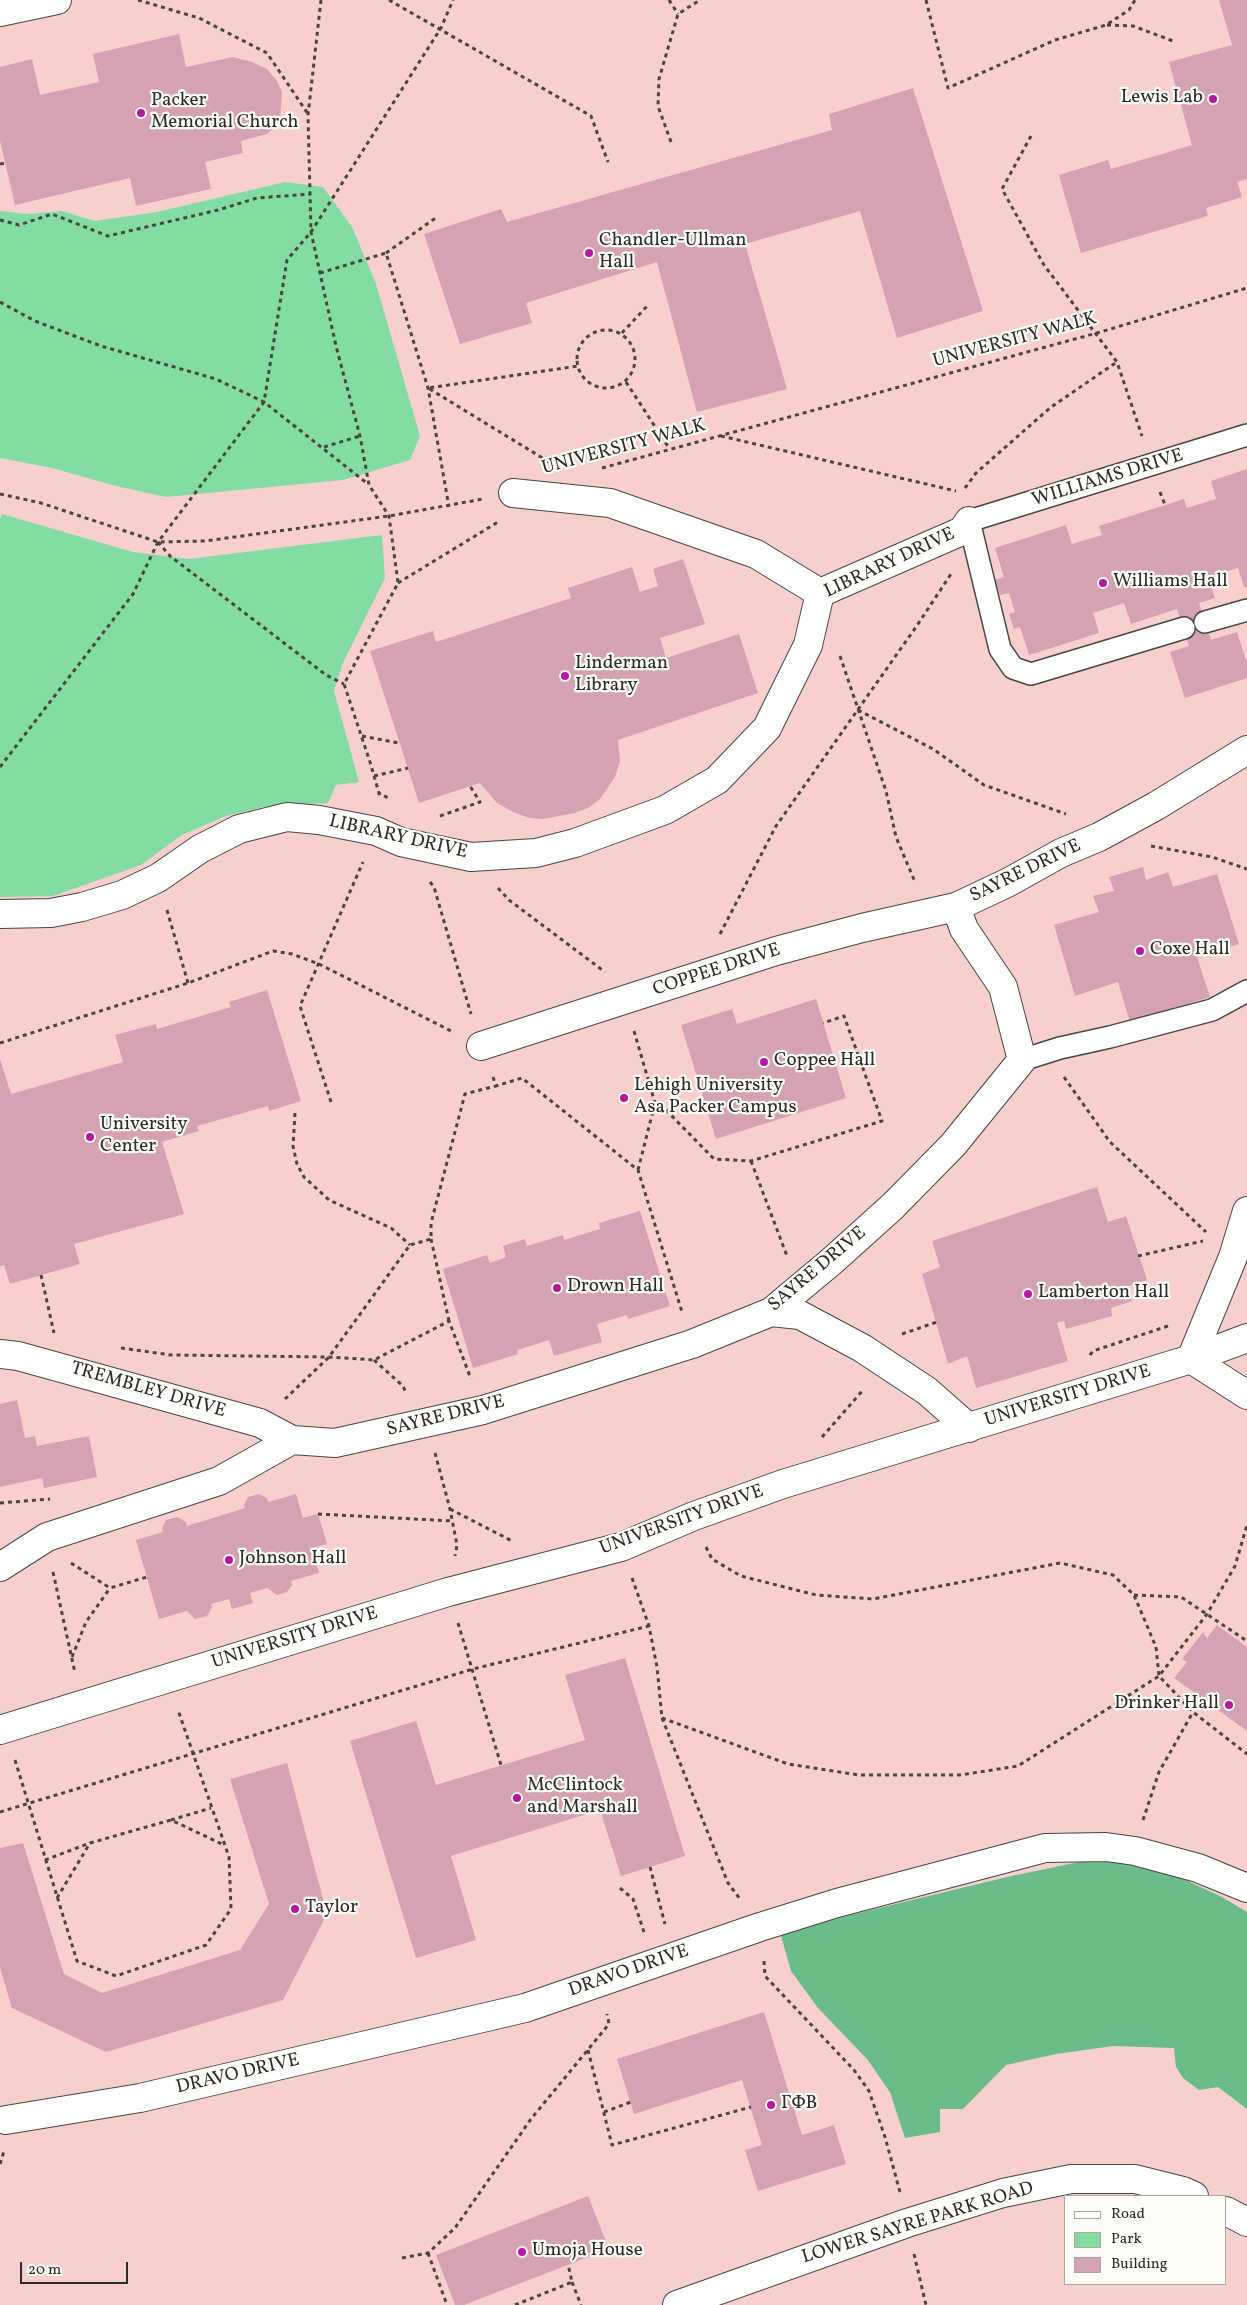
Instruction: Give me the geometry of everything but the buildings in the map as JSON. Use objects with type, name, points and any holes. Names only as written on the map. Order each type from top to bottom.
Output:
[{"type":"street","points":[[0,12],[57,0]]},
{"type":"street","points":[[526,494],[610,503],[756,554],[820,593]]},
{"type":"street","name":"LIBRARY DRIVE","points":[[0,914],[51,913],[82,907],[122,895],[158,878],[200,849],[239,829],[287,818],[319,820],[376,831],[401,842],[471,857],[536,853],[575,843],[665,810],[717,780],[767,728],[808,645],[820,593],[962,532],[969,521]]},
{"type":"street","name":"SAYRE DRIVE","points":[[292,1440],[335,1443],[483,1410],[692,1344],[771,1312],[893,1206],[953,1145],[1034,1056],[1002,987],[964,930],[956,907],[1009,882],[1061,853],[1099,837],[1156,806],[1247,750]]},
{"type":"street","name":"COPPEE DRIVE","points":[[481,1046],[776,951],[956,907]]},
{"type":"street","points":[[1247,1211],[1223,1248],[1191,1359],[1247,1395]]},
{"type":"street","points":[[771,1312],[800,1315],[822,1325],[927,1391],[969,1428]]},
{"type":"street","name":"UNIVERSITY DRIVE","points":[[0,1730],[448,1592],[621,1547],[694,1516],[783,1484],[1191,1359],[1247,1338]]},
{"type":"street","name":"TREMBLEY DRIVE","points":[[0,1354],[58,1366],[260,1422],[292,1440]]},
{"type":"street","points":[[0,1567],[48,1543],[219,1480],[292,1440]]},
{"type":"street","name":"DRAVO DRIVE","points":[[2,2117],[140,2098],[524,2008],[760,1927],[837,1903],[1046,1848],[1106,1847],[1135,1851],[1198,1868],[1247,1888]]},
{"type":"street","name":"LOWER SAYRE PARK ROAD","points":[[677,2305],[907,2223],[1004,2193],[1071,2179],[1135,2179],[1192,2195]]},
{"type":"street","points":[[1227,2212],[1247,2222]]},
{"type":"lane","name":"WILLIAMS DRIVE","points":[[969,521],[1152,466],[1247,435]]},
{"type":"lane","points":[[969,521],[1000,649],[1013,668],[1031,674],[1184,628]]},
{"type":"lane","points":[[1205,622],[1247,610]]},
{"type":"lane","points":[[1034,1056],[1212,1010],[1247,991]]},
{"type":"path","points":[[138,0],[199,18],[267,53],[308,114]]},
{"type":"path","points":[[322,0],[308,114],[311,232],[336,346],[360,436],[369,485]]},
{"type":"path","points":[[389,0],[441,28],[591,116],[608,162]]},
{"type":"path","points":[[0,767],[133,594],[158,542],[264,402],[287,260],[311,232],[441,28],[453,0]]},
{"type":"path","points":[[669,0],[678,14]]},
{"type":"path","points":[[671,142],[658,106],[659,79],[678,14],[700,0]]},
{"type":"path","points":[[926,0],[948,88],[1055,40],[1106,25],[1129,10],[1136,0]]},
{"type":"path","points":[[1106,25],[1133,26],[1173,41]]},
{"type":"path","points":[[1031,136],[1002,189],[1044,265],[1117,362],[1152,466]]},
{"type":"path","points":[[0,164],[5,162]]},
{"type":"path","points":[[0,220],[19,225],[52,214],[108,236],[218,210],[257,198],[311,194]]},
{"type":"path","points":[[320,273],[386,253],[437,217]]},
{"type":"path","points":[[386,253],[428,388],[449,507]]},
{"type":"path","name":"UNIVERSITY WALK","points":[[599,469],[669,448],[721,436],[1097,333],[1247,288]]},
{"type":"path","points":[[0,302],[35,321],[101,346],[216,379],[264,402],[369,485],[389,516],[398,583]]},
{"type":"path","points":[[622,333],[649,304]]},
{"type":"path","points":[[605,329],[622,333],[629,339],[637,360],[626,382],[606,389],[587,382],[578,366],[578,350],[587,336],[605,329]]},
{"type":"path","points":[[721,436],[961,493],[976,473],[1051,407],[1117,362]]},
{"type":"path","points":[[428,388],[578,366]]},
{"type":"path","points":[[626,382],[669,448]]},
{"type":"path","points":[[428,388],[556,466]]},
{"type":"path","points":[[323,447],[360,436]]},
{"type":"path","points":[[0,494],[41,503],[158,542],[205,541],[389,516],[526,494]]},
{"type":"path","points":[[344,684],[398,583],[423,570],[526,494]]},
{"type":"path","points":[[158,542],[178,562],[326,675],[344,684],[370,762]]},
{"type":"path","points":[[716,941],[776,826],[953,570]]},
{"type":"path","points":[[837,646],[886,791],[896,837],[918,891],[923,914]]},
{"type":"path","points":[[858,710],[933,749],[984,785],[1013,793],[1084,821],[1099,837],[1212,857],[1247,869]]},
{"type":"path","points":[[362,736],[399,742]]},
{"type":"path","points":[[374,776],[408,768]]},
{"type":"path","points":[[437,817],[480,802],[470,786]]},
{"type":"path","points":[[396,802],[380,793],[401,842]]},
{"type":"path","points":[[331,1102],[300,1006],[376,831]]},
{"type":"path","points":[[158,878],[188,983]]},
{"type":"path","points":[[429,880],[434,887],[481,1046],[496,1086]]},
{"type":"path","points":[[493,882],[509,900],[607,973],[614,993],[625,1001],[655,1103],[638,1170],[692,1344]]},
{"type":"path","points":[[0,1043],[188,983],[273,950],[292,954],[319,964],[481,1046]]},
{"type":"path","points":[[655,1103],[665,1109],[714,1159],[751,1161],[882,1121],[844,1016],[823,1023]]},
{"type":"path","points":[[1034,1056],[1110,1142],[1223,1248]]},
{"type":"path","points":[[483,1410],[450,1321],[431,1239],[431,1223],[465,1094],[522,1078],[638,1170]]},
{"type":"path","points":[[295,1113],[293,1146],[297,1164],[304,1177],[330,1200],[392,1228],[410,1245]]},
{"type":"path","points":[[751,1161],[799,1289]]},
{"type":"path","points":[[260,1422],[329,1357],[410,1245],[431,1239]]},
{"type":"path","points":[[1138,1256],[1223,1248]]},
{"type":"path","points":[[41,1275],[54,1337]]},
{"type":"path","points":[[118,1348],[171,1355],[329,1357],[374,1360],[450,1321]]},
{"type":"path","points":[[1088,1357],[1093,1351],[1170,1326]]},
{"type":"path","points":[[821,1438],[885,1363]]},
{"type":"path","points":[[436,1455],[453,1521],[457,1545],[448,1592],[501,1765]]},
{"type":"path","points":[[0,1502],[54,1498]]},
{"type":"path","points":[[39,1500],[83,1704]]},
{"type":"path","points":[[450,1509],[502,1535]]},
{"type":"path","points":[[318,1514],[453,1521]]},
{"type":"path","points":[[694,1516],[712,1559],[741,1576],[816,1595],[873,1599],[1060,1562],[1113,1575],[1134,1595],[1156,1647],[1159,1676],[1193,1712],[1247,1754]]},
{"type":"path","points":[[662,1718],[788,1764],[858,1775],[960,1775],[1018,1766],[1159,1676],[1207,1614],[1235,1566],[1247,1525]]},
{"type":"path","points":[[48,1543],[110,1588]]},
{"type":"path","points":[[72,1657],[86,1622],[110,1588],[147,1577]]},
{"type":"path","points":[[1134,1595],[1180,1597],[1247,1641]]},
{"type":"path","points":[[638,1597],[649,1626],[657,1667],[662,1718],[728,1883]]},
{"type":"path","points":[[0,1812],[473,1669],[649,1626]]},
{"type":"path","points":[[14,1757],[44,1860],[77,1961],[116,1976],[206,1945],[231,1909],[229,1858],[192,1754],[168,1678]]},
{"type":"path","points":[[1143,1822],[1159,1772],[1193,1712]]},
{"type":"path","points":[[44,1860],[90,1843],[211,1808]]},
{"type":"path","points":[[170,1820],[225,1846]]},
{"type":"path","points":[[57,1898],[90,1843]]},
{"type":"path","points":[[650,1867],[666,1930]]},
{"type":"path","points":[[620,1888],[633,1899],[644,1932]]},
{"type":"path","points":[[763,1952],[765,1976],[854,2070],[869,2091],[885,2137],[901,2195]]},
{"type":"path","points":[[402,2258],[428,2253],[455,2228],[531,2119],[609,2024]]},
{"type":"path","points":[[588,2050],[612,2145],[751,2108]]},
{"type":"path","points":[[604,2112],[630,2102]]},
{"type":"path","points":[[0,2164],[4,2157]]},
{"type":"path","points":[[913,2247],[926,2305]]},
{"type":"path","points":[[428,2253],[447,2305]]},
{"type":"path","points":[[568,2264],[572,2282],[581,2305]]},
{"type":"path","points":[[515,2305],[572,2282]]},
{"type":"shaded area","name":"Lehigh University Asa Packer Campus","points":[[0,0],[1247,0],[1247,2305],[0,2305]]},
{"type":"green space","points":[[285,182],[323,187],[352,227],[376,284],[420,436],[410,460],[343,480],[166,497],[116,486],[52,468],[0,458],[0,211],[27,214],[62,211],[95,221],[157,212]]},
{"type":"green space","points":[[2,514],[133,552],[189,559],[382,535],[385,578],[342,665],[334,691],[359,782],[336,785],[328,803],[263,807],[226,816],[182,835],[141,865],[53,896],[0,897],[0,520]]},
{"type":"green space","points":[[1098,1858],[1164,1870],[1220,1896],[1247,1912],[1247,2109],[1218,2087],[1199,2090],[1183,2078],[1176,2067],[1174,2048],[1113,2046],[1056,2054],[1006,2065],[963,2109],[940,2109],[940,2132],[905,2138],[890,2092],[867,2059],[818,2008],[791,1971],[780,1932],[1007,1877]]},
{"type":"place","name":"Lewis Lab","points":[[1213,99]]},
{"type":"place","name":"Packer Memorial Church","points":[[141,113]]},
{"type":"place","name":"Chandler-Ullman Hall","points":[[589,253]]},
{"type":"place","name":"Williams Hall","points":[[1103,583]]},
{"type":"place","name":"Linderman Library","points":[[565,676]]},
{"type":"place","name":"Coxe Hall","points":[[1140,951]]},
{"type":"place","name":"Coppee Hall","points":[[764,1062]]},
{"type":"place","name":"Lehigh University Asa Packer Campus","points":[[624,1098]]},
{"type":"place","name":"University Center","points":[[90,1137]]},
{"type":"place","name":"Drown Hall","points":[[557,1288]]},
{"type":"place","name":"Lamberton Hall","points":[[1028,1294]]},
{"type":"place","name":"Johnson Hall","points":[[229,1560]]},
{"type":"place","name":"Drinker Hall","points":[[1229,1705]]},
{"type":"place","name":"McClintock and Marshall","points":[[517,1798]]},
{"type":"place","name":"Taylor","points":[[295,1909]]},
{"type":"place","name":"ΓΦΒ","points":[[771,2105]]},
{"type":"place","name":"Umoja House","points":[[522,2252]]}]
